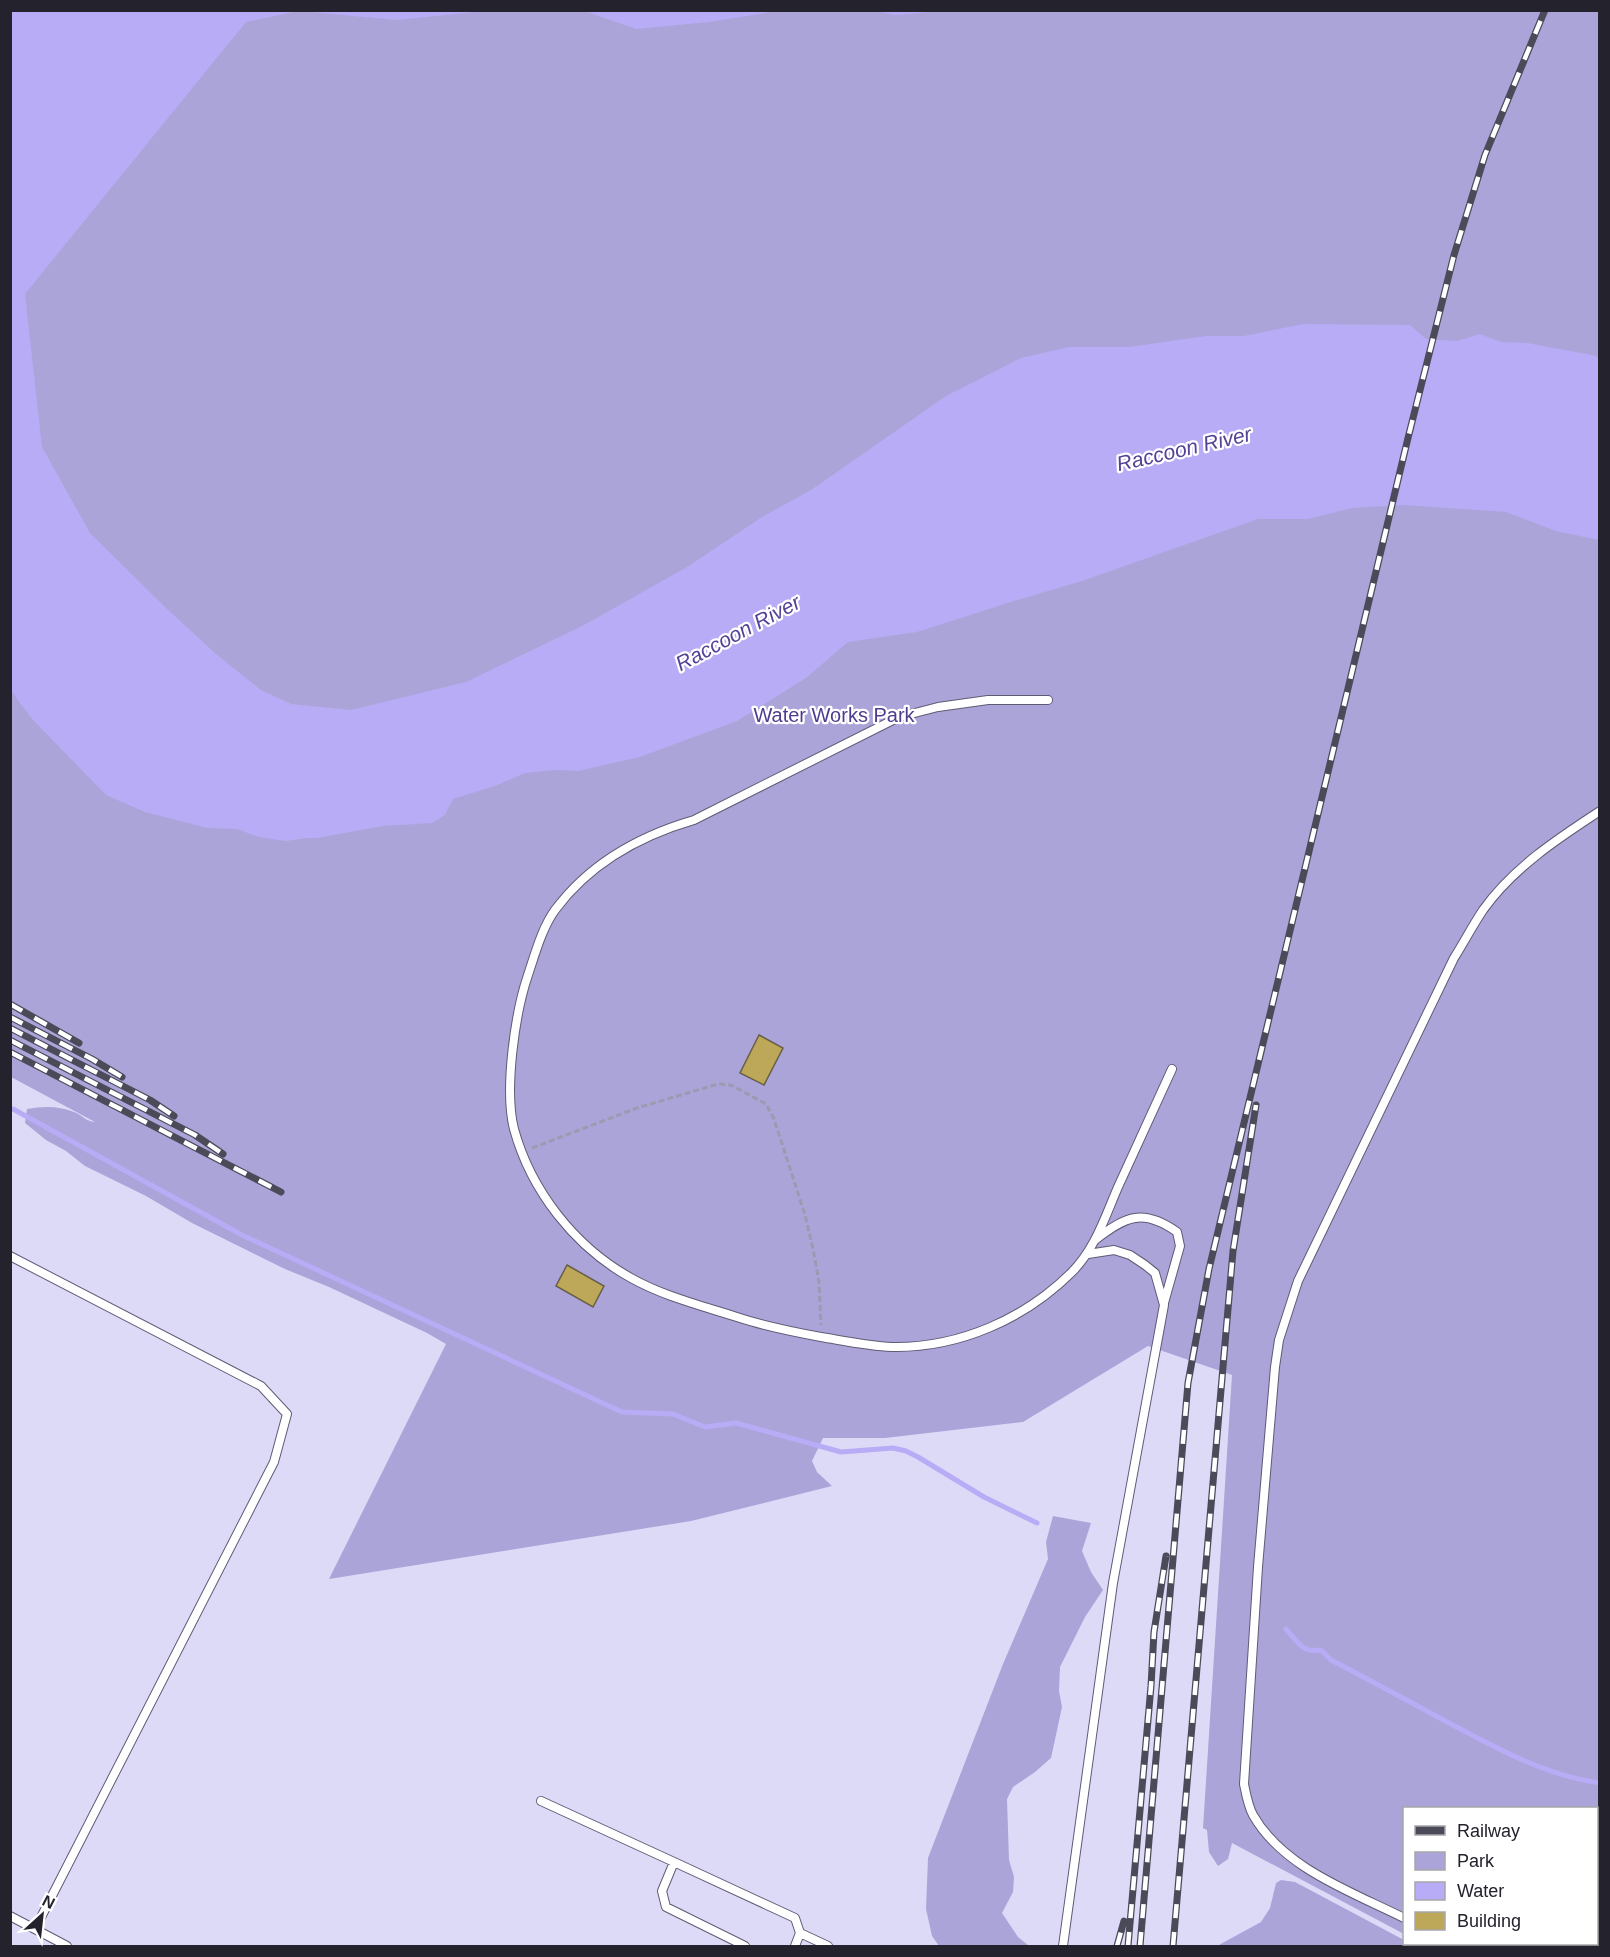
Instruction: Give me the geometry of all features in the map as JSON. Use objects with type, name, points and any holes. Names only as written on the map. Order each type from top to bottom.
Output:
[{"type":"lane","points":[[1048,699],[988,700],[938,707],[899,717],[694,820],[664,829],[634,842],[607,859],[581,881],[554,912],[541,939],[525,985],[516,1024],[512,1066],[513,1126],[522,1152],[539,1187],[556,1213],[578,1238],[602,1259],[629,1277],[658,1291],[769,1327],[860,1344],[893,1347],[927,1345],[960,1338],[989,1328],[1020,1313],[1047,1294],[1088,1254],[1172,1069]]},
{"type":"lane","points":[[1403,1917],[1321,1876],[1284,1851],[1269,1838],[1252,1813],[1244,1784],[1259,1556],[1279,1340],[1298,1281],[1439,989],[1484,910],[1511,878],[1535,856],[1599,811]]},
{"type":"lane","points":[[1063,1947],[1113,1584],[1164,1305],[1180,1246],[1177,1232],[1152,1218],[1137,1217],[1121,1222],[1094,1241]]},
{"type":"lane","points":[[1088,1254],[1114,1250],[1130,1255],[1145,1265],[1155,1273],[1164,1305]]},
{"type":"lane","points":[[10,1256],[261,1386],[287,1414],[274,1462],[35,1929]]},
{"type":"lane","points":[[541,1801],[795,1918],[800,1933],[795,1947]]},
{"type":"lane","points":[[674,1862],[662,1891],[666,1907],[745,1947]]},
{"type":"lane","points":[[10,1916],[67,1947]]},
{"type":"lane","points":[[800,1933],[828,1947]]},
{"type":"path","points":[[522,1152],[637,1108],[718,1084],[731,1085],[766,1104],[774,1119],[805,1215],[820,1292],[821,1337]]},
{"type":"green space","name":"Water Works Park","points":[[10,11],[1599,11],[1599,1946],[1425,1945],[1598,1945],[1598,1807],[1403,1807],[1403,1933],[1232,1843],[1228,1859],[1218,1866],[1209,1852],[1207,1830],[1203,1828],[1232,1375],[1148,1346],[1023,1422],[885,1438],[823,1438],[812,1461],[817,1472],[832,1486],[691,1521],[329,1579],[446,1344],[329,1287],[285,1269],[85,1166],[25,1123],[27,1109],[45,1107],[63,1109],[95,1122],[11,1077]]},
{"type":"green space","points":[[1053,1516],[1091,1523],[1082,1551],[1091,1572],[1103,1590],[1085,1617],[1060,1667],[1059,1691],[1062,1707],[1051,1758],[1013,1787],[1007,1799],[1009,1860],[1014,1877],[1013,1892],[1002,1913],[1018,1937],[1029,1946],[939,1946],[932,1936],[926,1909],[928,1858],[1003,1664],[1048,1559],[1046,1542]]},
{"type":"green space","points":[[1281,1880],[1295,1882],[1403,1939],[1403,1945],[1418,1946],[1217,1946],[1261,1922],[1270,1908],[1276,1883]]},
{"type":"water","name":"Raccoon River","points":[[11,10],[485,11],[397,20],[299,11],[246,22],[25,294],[42,447],[90,533],[216,654],[261,690],[291,704],[351,710],[466,682],[584,625],[687,567],[762,517],[811,490],[946,396],[1021,358],[1069,347],[1129,347],[1206,336],[1244,336],[1303,324],[1410,325],[1426,339],[1457,341],[1480,334],[1501,342],[1527,343],[1592,355],[1600,358],[1599,540],[1556,531],[1506,512],[1404,505],[1352,508],[1308,519],[1258,519],[1082,581],[917,632],[848,642],[806,678],[737,721],[640,757],[578,771],[525,773],[495,786],[453,799],[445,815],[432,823],[383,826],[286,841],[259,837],[237,829],[207,828],[145,812],[106,795],[33,720],[11,691]]},
{"type":"water","points":[[584,11],[778,11],[709,22],[636,29]]},
{"type":"water","points":[[876,11],[941,11],[895,15]]},
{"type":"building","points":[[759,1035],[783,1048],[764,1085],[740,1073]]},
{"type":"building","points":[[567,1265],[604,1286],[593,1307],[556,1286]]},
{"type":"waterway","points":[[13,1109],[242,1235],[622,1412],[673,1414],[705,1427],[736,1423],[841,1452],[893,1448],[906,1451],[984,1497],[1037,1523]]},
{"type":"waterway","points":[[1286,1629],[1305,1648],[1321,1650],[1331,1660],[1515,1757],[1557,1773],[1600,1783]]},
{"type":"railway","points":[[1140,1946],[1188,1383],[1209,1269],[1454,255],[1485,155],[1545,10]]},
{"type":"railway","points":[[10,1004],[79,1043]]},
{"type":"railway","points":[[10,1017],[122,1077]]},
{"type":"railway","points":[[10,1028],[150,1100],[174,1116]]},
{"type":"railway","points":[[10,1040],[195,1135],[223,1154]]},
{"type":"railway","points":[[10,1052],[281,1192]]},
{"type":"railway","points":[[1173,1946],[1233,1251],[1256,1105]]},
{"type":"railway","points":[[1128,1946],[1154,1632],[1166,1556]]},
{"type":"railway","points":[[1117,1946],[1124,1921]]}]
